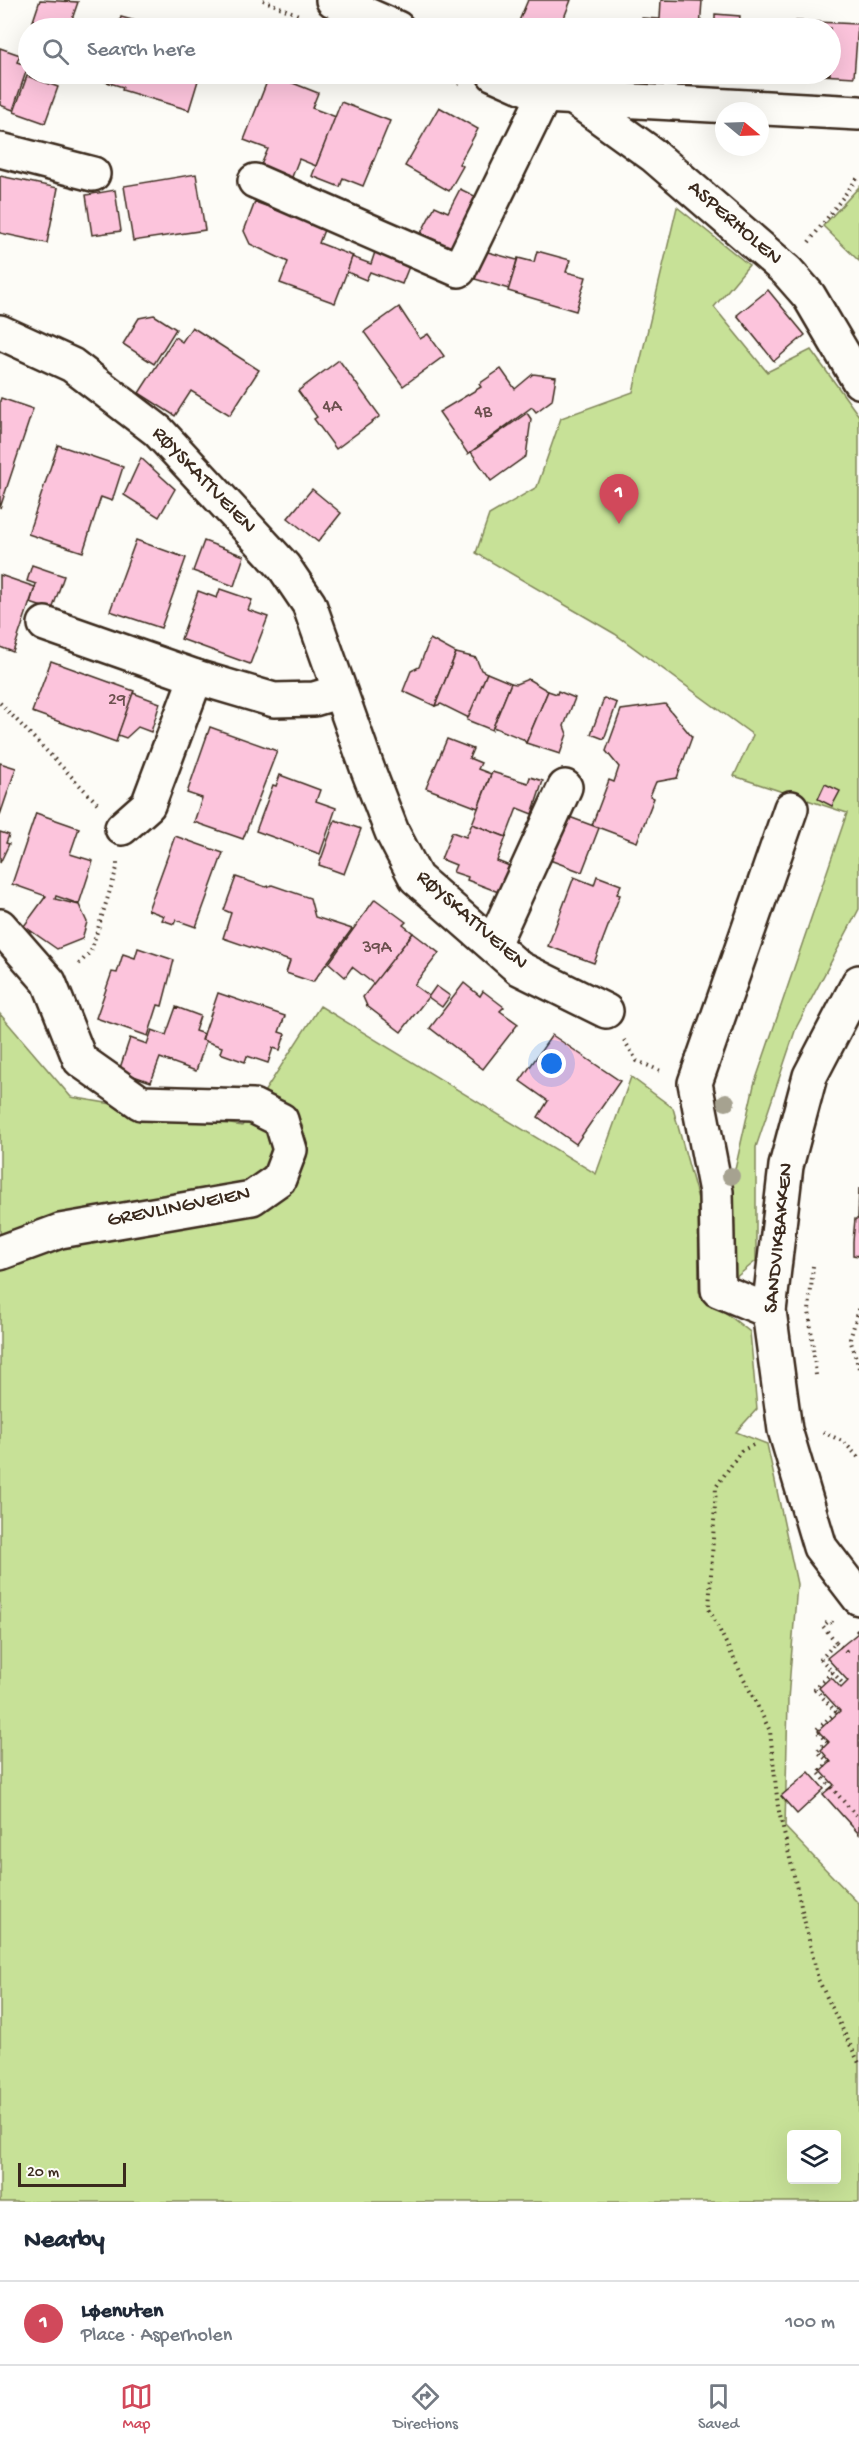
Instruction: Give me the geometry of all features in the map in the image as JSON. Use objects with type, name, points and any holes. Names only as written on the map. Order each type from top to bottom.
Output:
[{"type":"street","points":[[322,10],[355,18]]},
{"type":"street","name":"ASPERHOLEN","points":[[522,84],[559,97],[653,155],[787,271],[809,296],[859,381]]},
{"type":"street","points":[[255,181],[459,270],[559,97]]},
{"type":"street","name":"ASPERHOLEN","points":[[559,97],[859,113]]},
{"type":"street","points":[[0,150],[93,174]]},
{"type":"street","name":"RØYSKATTVEIEN","points":[[0,332],[72,365],[158,431],[284,567],[309,604],[338,692],[392,832],[416,878],[519,968],[606,1011]]},
{"type":"street","points":[[45,624],[196,677],[274,700],[314,699],[338,692]]},
{"type":"street","points":[[122,828],[148,805],[196,677]]},
{"type":"street","points":[[493,944],[565,788]]},
{"type":"street","points":[[769,1311],[718,1290],[716,1192],[695,1083],[791,808]]},
{"type":"street","name":"GREVLINGVEIEN","points":[[0,926],[49,982],[80,1060],[141,1103],[252,1106],[281,1120],[290,1150],[279,1179],[252,1198],[60,1231],[0,1253]]},
{"type":"street","name":"SANDVIKBAKKEN","points":[[859,982],[810,1076],[786,1166],[769,1311],[784,1430],[820,1546],[859,1598]]},
{"type":"path","points":[[263,0],[322,10]]},
{"type":"path","points":[[787,271],[859,176]]},
{"type":"path","points":[[0,703],[122,828],[117,845],[117,868],[91,951],[66,981],[49,982]]},
{"type":"path","points":[[606,1011],[638,1061],[695,1083]]},
{"type":"path","points":[[813,1264],[809,1311],[816,1377]]},
{"type":"path","points":[[859,1309],[850,1339],[859,1368]]},
{"type":"path","points":[[784,1430],[741,1451],[716,1487],[709,1609],[770,1731],[778,1808],[818,1979],[859,2063]]},
{"type":"path","points":[[825,1442],[822,1431],[844,1442],[859,1458]]},
{"type":"path","points":[[829,1621],[823,1626],[846,1652],[844,1653]]},
{"type":"path","points":[[836,1642],[821,1659],[844,1684]]},
{"type":"path","points":[[832,1672],[815,1689],[837,1713],[816,1730],[827,1742],[817,1751],[829,1762],[818,1772],[859,1819]]},
{"type":"green space","points":[[859,187],[859,261],[823,226]]},
{"type":"green space","points":[[677,207],[749,265],[714,307],[767,372],[811,350],[859,416],[859,909],[796,1028],[756,1147],[756,1261],[735,1278],[732,1183],[754,1085],[847,813],[734,776],[753,735],[615,634],[476,553],[489,515],[537,487],[561,418],[633,392]]},
{"type":"green space","points":[[320,1006],[596,1174],[631,1077],[673,1108],[698,1199],[699,1292],[750,1332],[757,1409],[736,1432],[767,1444],[797,1584],[788,1700],[785,1827],[859,1904],[859,2202],[0,2202],[0,1014],[71,1097],[242,1126]]},
{"type":"building","points":[[40,0],[78,2],[72,18],[34,18]]},
{"type":"building","points":[[528,0],[571,0],[564,18],[520,18]]},
{"type":"building","points":[[661,0],[702,1],[701,18],[660,18]]},
{"type":"building","points":[[715,14],[740,16],[740,18],[715,18]]},
{"type":"building","points":[[841,23],[858,24],[854,77],[841,76]]},
{"type":"building","points":[[0,48],[18,54],[18,84],[22,84],[13,110],[0,105]]},
{"type":"building","points":[[24,84],[50,84],[58,87],[45,123],[14,112]]},
{"type":"building","points":[[113,84],[197,84],[189,110],[122,90],[123,87]]},
{"type":"building","points":[[266,84],[295,84],[318,93],[312,108],[336,117],[316,166],[299,159],[292,177],[260,167],[268,149],[244,140]]},
{"type":"building","points":[[341,102],[390,121],[363,186],[343,178],[340,187],[312,176]]},
{"type":"building","points":[[439,107],[478,129],[459,164],[463,166],[449,191],[405,166]]},
{"type":"building","points":[[196,174],[205,230],[133,241],[124,186]]},
{"type":"building","points":[[0,176],[58,188],[47,243],[0,233]]},
{"type":"building","points":[[460,189],[485,201],[462,248],[442,250],[418,239],[435,206],[448,212]]},
{"type":"building","points":[[115,190],[121,231],[92,235],[86,195]]},
{"type":"building","points":[[255,202],[288,214],[290,208],[327,222],[319,243],[353,256],[335,303],[280,283],[288,262],[250,244],[244,231]]},
{"type":"building","points":[[377,246],[412,259],[402,284],[370,272],[366,280],[347,272],[352,257],[371,264]]},
{"type":"building","points":[[484,251],[517,260],[509,289],[475,279]]},
{"type":"building","points":[[537,251],[570,260],[566,272],[586,277],[576,311],[508,291],[518,258],[534,262]]},
{"type":"building","points":[[768,290],[805,335],[774,361],[737,315]]},
{"type":"building","points":[[399,307],[420,339],[428,334],[444,356],[403,386],[364,332]]},
{"type":"building","points":[[154,315],[176,329],[154,364],[123,344],[139,318]]},
{"type":"building","points":[[192,327],[259,370],[230,415],[191,391],[175,416],[139,393],[175,337],[182,342]]},
{"type":"building","points":[[339,360],[380,416],[336,449],[314,419],[317,417],[298,391]]},
{"type":"building","points":[[501,369],[515,389],[533,374],[556,377],[552,400],[536,412],[532,407],[468,454],[439,412],[481,387],[479,384]]},
{"type":"building","points":[[1,398],[33,409],[0,508],[0,401]]},
{"type":"building","points":[[527,413],[531,419],[526,456],[491,481],[471,452]]},
{"type":"building","points":[[58,445],[123,467],[112,501],[101,497],[83,552],[28,534]]},
{"type":"building","points":[[141,458],[175,489],[159,517],[124,495]]},
{"type":"building","points":[[312,489],[341,513],[318,542],[288,518]]},
{"type":"building","points":[[136,540],[186,558],[161,628],[110,611]]},
{"type":"building","points":[[204,541],[244,556],[234,586],[193,571]]},
{"type":"building","points":[[32,565],[64,576],[52,610],[30,603],[36,584],[27,581]]},
{"type":"building","points":[[0,575],[35,587],[13,652],[0,647]]},
{"type":"building","points":[[220,589],[252,600],[248,610],[268,617],[250,664],[181,639],[198,591],[217,598]]},
{"type":"building","points":[[430,639],[456,653],[435,706],[403,691],[411,671],[419,667]]},
{"type":"building","points":[[456,653],[476,658],[481,670],[487,673],[469,718],[441,704],[435,706]]},
{"type":"building","points":[[51,661],[134,691],[116,742],[32,712]]},
{"type":"building","points":[[487,673],[511,683],[492,730],[467,720]]},
{"type":"building","points":[[528,679],[548,691],[526,743],[523,739],[493,727],[511,683],[516,684]]},
{"type":"building","points":[[548,691],[557,694],[558,691],[575,698],[564,726],[567,734],[560,754],[526,743]]},
{"type":"building","points":[[133,693],[160,703],[151,732],[138,727],[126,738],[118,735]]},
{"type":"building","points":[[604,698],[617,703],[604,739],[591,734]]},
{"type":"building","points":[[665,704],[692,737],[677,778],[656,782],[650,796],[654,798],[637,842],[592,825],[609,780],[614,782],[619,767],[606,751],[621,710]]},
{"type":"building","points":[[210,727],[277,751],[243,839],[194,822],[202,798],[187,793]]},
{"type":"building","points":[[447,739],[473,749],[469,758],[481,763],[478,769],[491,774],[478,808],[426,788]]},
{"type":"building","points":[[0,763],[16,768],[0,815]]},
{"type":"building","points":[[492,772],[528,783],[530,777],[543,781],[532,814],[517,808],[506,837],[472,824]]},
{"type":"building","points":[[280,775],[320,790],[316,801],[336,808],[320,854],[256,831],[273,785],[276,786]]},
{"type":"building","points":[[825,784],[840,791],[832,806],[818,799]]},
{"type":"building","points":[[36,813],[79,828],[70,854],[93,861],[79,904],[56,896],[55,899],[79,905],[87,922],[82,939],[57,949],[24,926],[46,896],[12,884]]},
{"type":"building","points":[[564,815],[599,828],[582,872],[547,859]]},
{"type":"building","points":[[335,820],[361,829],[344,874],[319,865]]},
{"type":"building","points":[[472,824],[506,837],[497,861],[512,867],[501,893],[467,880],[468,877],[453,872],[456,865],[441,859],[452,832],[466,837]]},
{"type":"building","points":[[0,832],[9,835],[6,843],[9,844],[0,863]]},
{"type":"building","points":[[175,836],[223,853],[196,927],[176,920],[174,924],[162,920],[164,916],[148,910]]},
{"type":"building","points":[[597,876],[621,885],[617,894],[620,895],[594,963],[548,946],[574,877],[594,885]]},
{"type":"building","points":[[236,877],[266,887],[272,885],[310,898],[315,917],[352,929],[313,982],[286,973],[290,961],[223,938],[231,913],[224,910]]},
{"type":"building","points":[[375,899],[406,922],[403,925],[413,933],[374,984],[352,967],[345,977],[329,963]]},
{"type":"building","points":[[413,933],[439,953],[414,985],[429,996],[436,986],[450,996],[442,1007],[428,997],[401,1032],[367,1006],[363,997]]},
{"type":"building","points":[[138,948],[174,960],[162,1006],[158,1005],[148,1036],[96,1018],[112,972],[117,973],[123,954],[135,958]]},
{"type":"building","points":[[464,983],[480,996],[483,991],[504,1007],[500,1011],[518,1024],[483,1069],[430,1028]]},
{"type":"building","points":[[218,993],[285,1016],[279,1032],[285,1034],[280,1050],[273,1048],[268,1063],[247,1056],[245,1062],[220,1053],[222,1047],[202,1040]]},
{"type":"building","points":[[176,1007],[200,1016],[195,1031],[204,1034],[202,1040],[206,1041],[196,1071],[160,1058],[151,1082],[119,1071],[130,1038],[147,1044],[152,1030],[166,1035]]},
{"type":"building","points":[[552,1035],[620,1081],[576,1144],[538,1117],[548,1101],[520,1081]]},
{"type":"building","points":[[859,1188],[859,1256],[853,1255],[853,1241],[855,1219],[858,1219]]},
{"type":"building","points":[[859,1628],[859,1834],[823,1794],[834,1785],[821,1771],[831,1762],[821,1750],[829,1742],[818,1731],[840,1711],[819,1688],[831,1677],[841,1688],[848,1681],[827,1658],[858,1633],[856,1631]]},
{"type":"building","points":[[809,1772],[824,1789],[797,1814],[781,1796]]},
{"type":"place","name":"Løenuten","points":[[619,524]]}]
